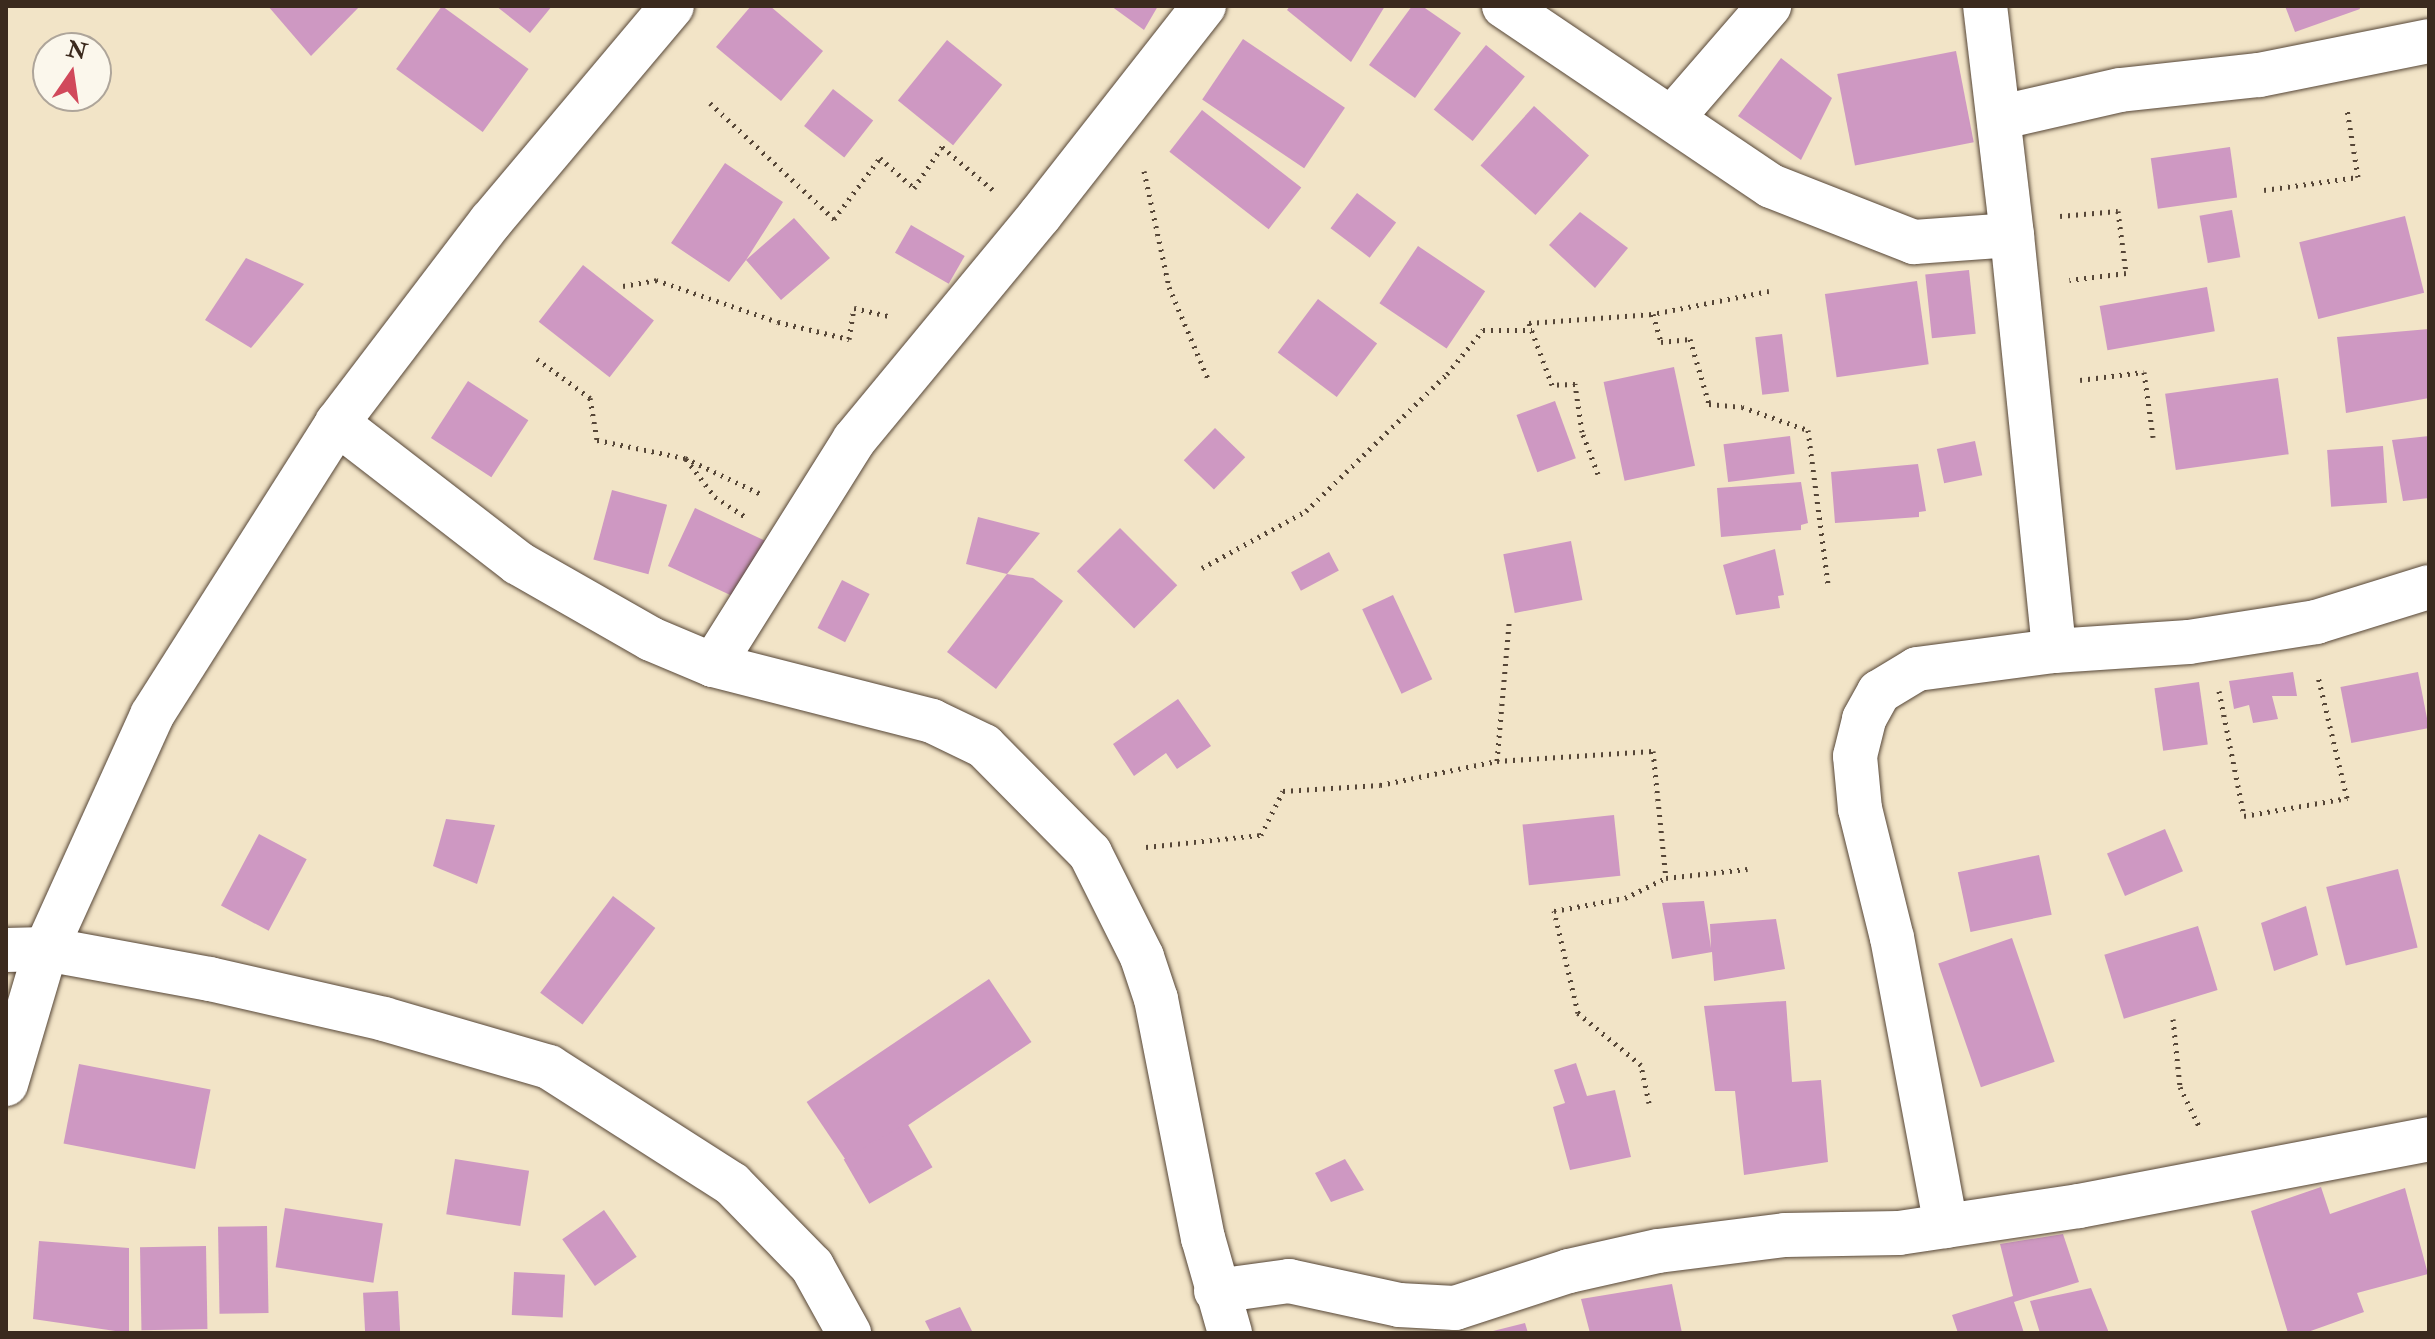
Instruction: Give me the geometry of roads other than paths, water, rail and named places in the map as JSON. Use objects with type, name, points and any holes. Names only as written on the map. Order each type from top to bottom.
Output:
[{"type":"street","points":[[6,1084],[26,949],[152,715],[337,423],[491,221],[672,6]]},
{"type":"street","points":[[713,665],[854,440],[1033,224],[1204,6]]},
{"type":"street","points":[[1504,6],[1673,117],[1771,186],[1914,242],[2012,228]]},
{"type":"street","points":[[1673,117],[1769,6]]},
{"type":"street","points":[[1985,6],[2002,117],[2054,651]]},
{"type":"street","points":[[2002,117],[2120,90],[2259,75],[2429,41]]},
{"type":"street","points":[[337,423],[518,563],[651,639],[713,665],[932,721],[984,746],[1090,853],[1142,957],[1156,999],[1216,1291],[1230,1333]]},
{"type":"street","points":[[1946,1226],[1892,938],[1860,809],[1855,756],[1864,719],[1879,692],[1917,669],[2054,651],[2189,642],[2316,622],[2429,587]]},
{"type":"street","points":[[26,949],[210,979],[384,1019],[549,1067],[732,1184],[812,1266],[849,1333]]},
{"type":"street","points":[[1216,1291],[1289,1281],[1399,1305],[1455,1308],[1569,1271],[1658,1251],[1785,1235],[1899,1233],[2429,1139]]}]
